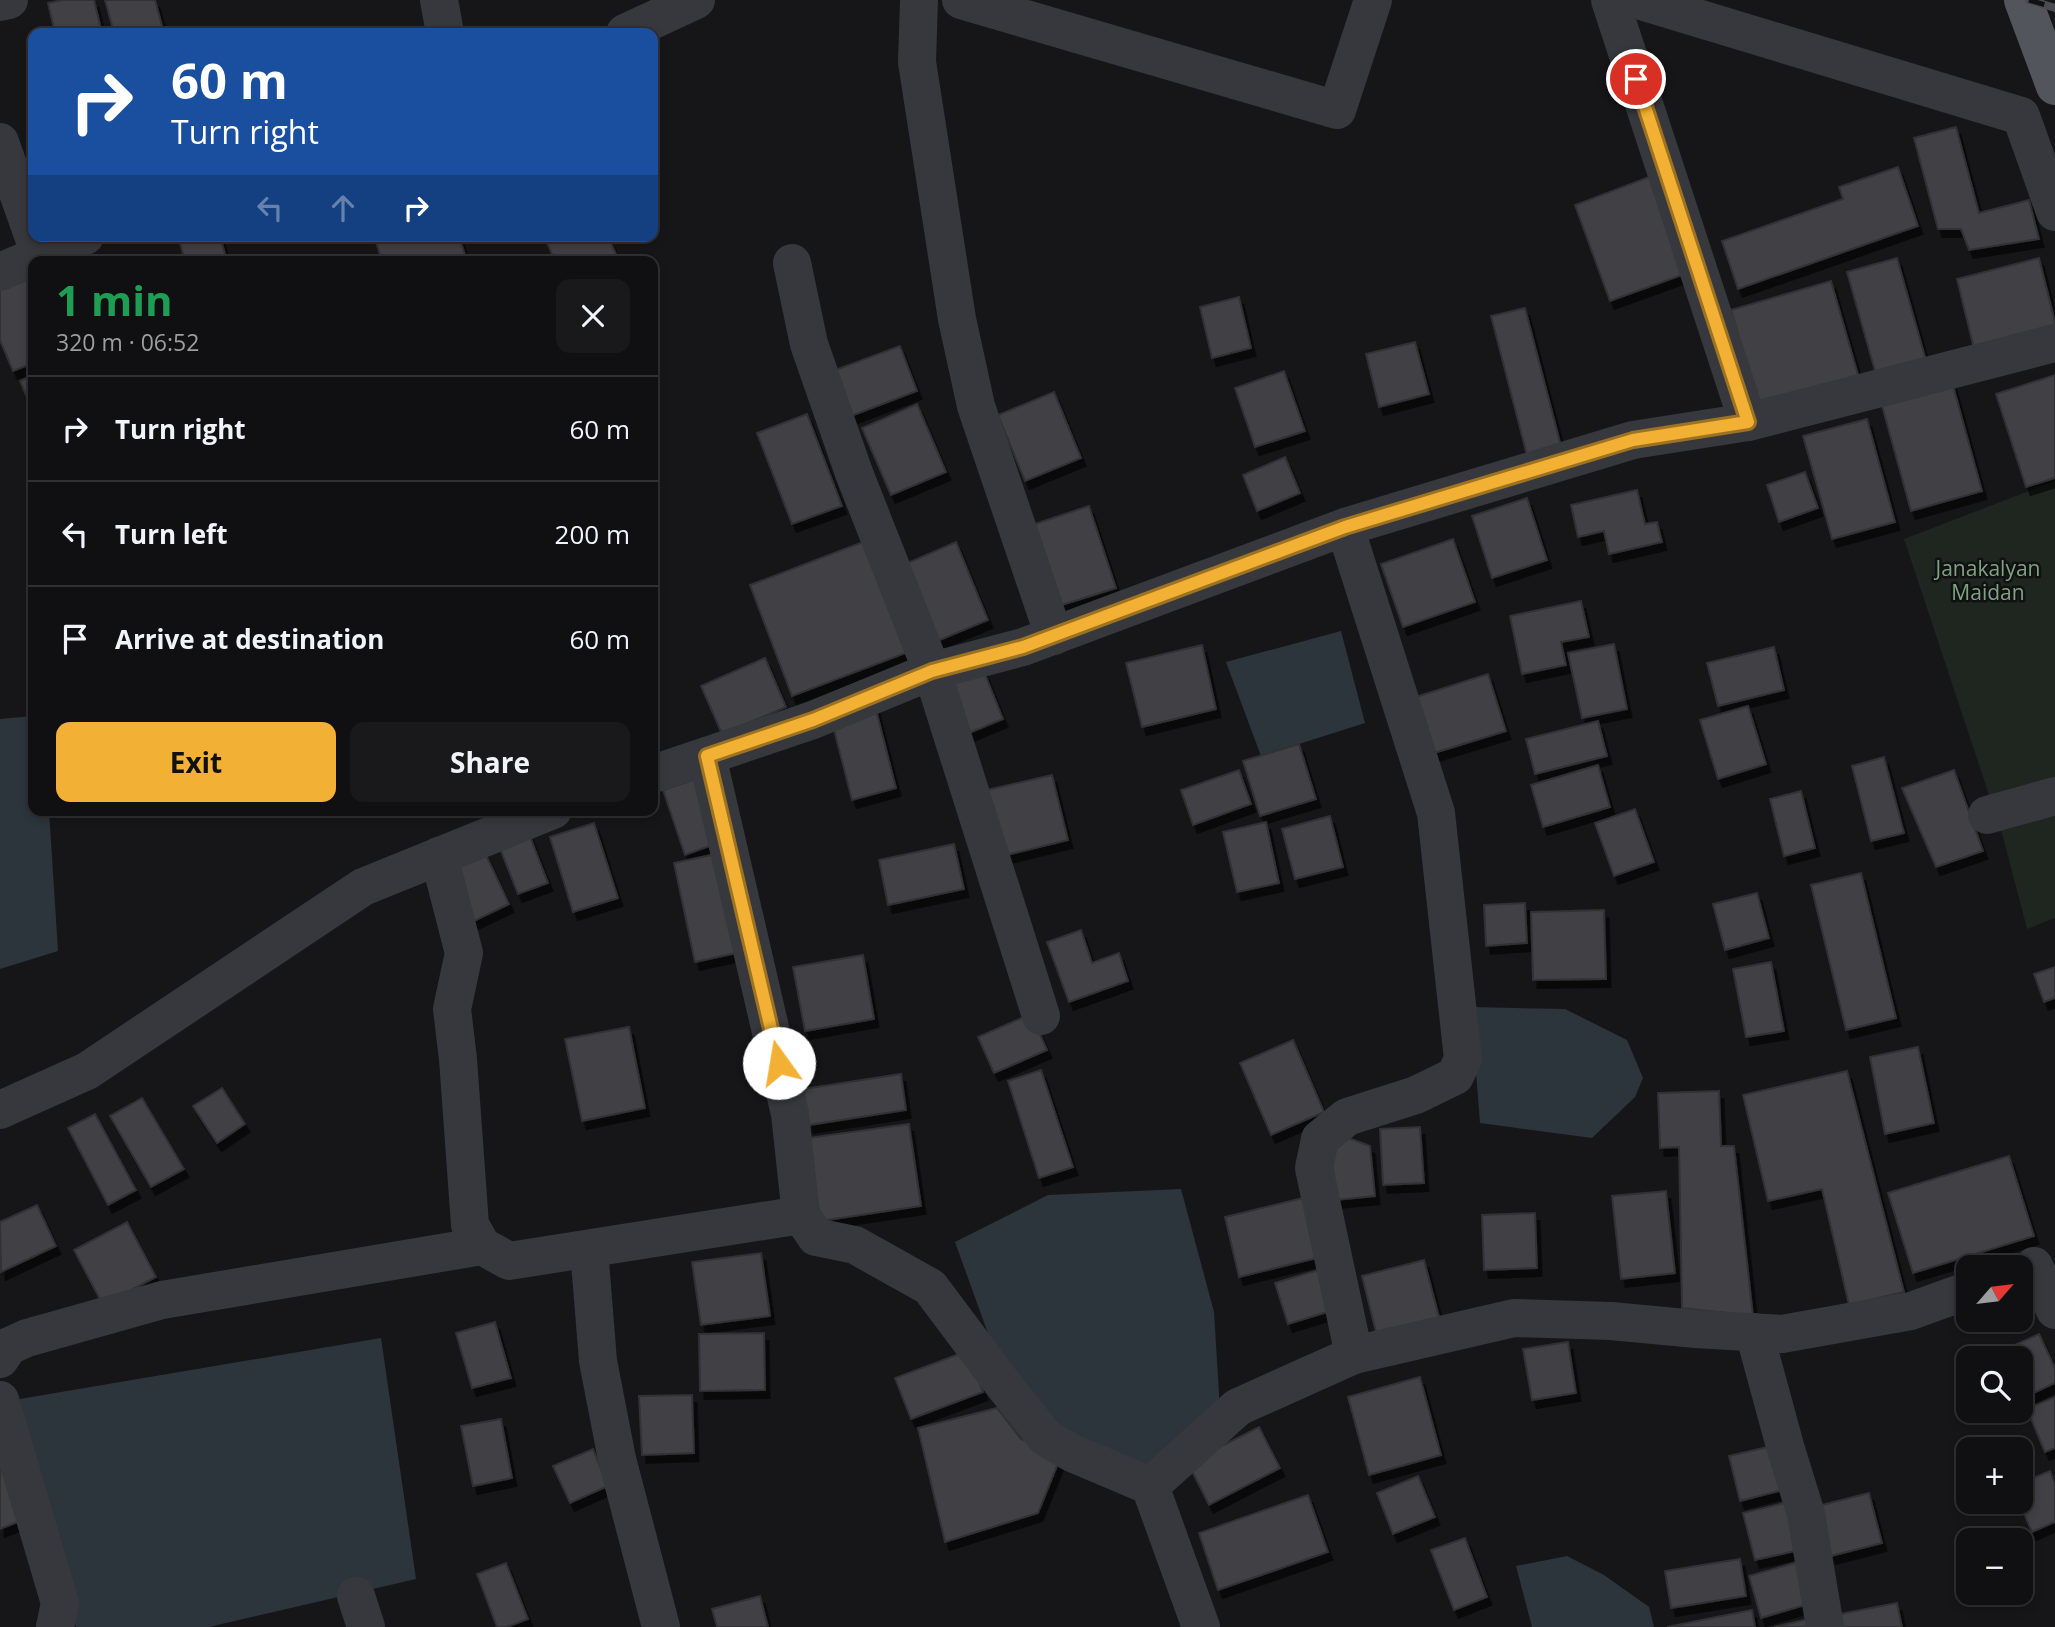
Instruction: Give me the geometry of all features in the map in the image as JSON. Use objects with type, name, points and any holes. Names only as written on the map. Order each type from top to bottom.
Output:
[{"type":"main road","points":[[2023,0],[2055,86]]},
{"type":"street","points":[[0,2],[9,0]]},
{"type":"street","points":[[439,0],[444,28]]},
{"type":"street","points":[[636,28],[696,0]]},
{"type":"street","points":[[919,0],[917,62],[962,344],[976,406],[1054,636]]},
{"type":"street","points":[[961,0],[1337,110],[1373,0]]},
{"type":"street","points":[[1610,0],[1748,422]]},
{"type":"street","points":[[1638,0],[2021,116],[2055,212]]},
{"type":"street","points":[[0,142],[28,221]]},
{"type":"street","points":[[35,242],[40,255],[71,242]]},
{"type":"street","points":[[0,272],[28,260]]},
{"type":"street","points":[[792,263],[809,344],[854,473],[932,671],[1041,1016]]},
{"type":"street","points":[[658,772],[813,720],[932,671],[1054,636],[1345,527],[1633,440],[1748,422],[2055,343]]},
{"type":"street","points":[[1345,527],[1436,813],[1463,1059],[1455,1076],[1416,1095],[1348,1117],[1320,1139],[1314,1168],[1353,1355]]},
{"type":"street","points":[[707,756],[790,1114],[801,1215],[816,1237],[855,1245],[930,1287],[1045,1437],[1072,1453],[1150,1486],[1201,1627]]},
{"type":"street","points":[[1987,815],[2055,796]]},
{"type":"street","points":[[0,1110],[87,1071],[363,887],[538,816]]},
{"type":"street","points":[[439,856],[464,953],[452,1009],[470,1225],[482,1246],[509,1261],[801,1215]]},
{"type":"street","points":[[0,1359],[9,1346],[27,1338],[162,1300],[482,1246]]},
{"type":"street","points":[[589,1249],[598,1361],[617,1459],[661,1627]]},
{"type":"street","points":[[2037,1265],[2055,1310]]},
{"type":"street","points":[[1150,1486],[1238,1407],[1353,1355],[1514,1318],[1611,1321],[1782,1334],[1911,1311],[1956,1295]]},
{"type":"street","points":[[1754,1332],[1806,1514],[1825,1627]]},
{"type":"street","points":[[0,1400],[60,1603],[55,1627]]},
{"type":"green space","name":"Janakalyan Maidan","points":[[2055,481],[2055,918],[2027,929],[2003,837],[1904,539]]},
{"type":"shaded area","points":[[1341,631],[1365,723],[1261,756],[1226,662]]},
{"type":"shaded area","points":[[28,716],[28,816],[49,816],[58,951],[0,969],[0,719]]},
{"type":"shaded area","points":[[1471,1007],[1565,1009],[1627,1040],[1643,1078],[1635,1097],[1592,1138],[1480,1123]]},
{"type":"shaded area","points":[[1181,1189],[1214,1312],[1220,1410],[1173,1462],[1101,1467],[1046,1422],[990,1339],[955,1242],[1048,1195]]},
{"type":"shaded area","points":[[381,1338],[416,1579],[209,1627],[76,1627],[8,1401]]},
{"type":"shaded area","points":[[1567,1556],[1604,1575],[1649,1607],[1654,1627],[1532,1627],[1516,1566]]},
{"type":"building","points":[[94,0],[101,28],[54,28],[48,3]]},
{"type":"building","points":[[105,0],[155,0],[163,28],[113,28]]},
{"type":"building","points":[[1956,127],[1979,213],[2029,200],[2039,239],[1969,250],[1961,229],[1938,229],[1914,138]]},
{"type":"building","points":[[1898,167],[1918,226],[1738,289],[1722,241],[1843,199],[1839,187]]},
{"type":"building","points":[[1649,177],[1685,274],[1610,301],[1575,205]]},
{"type":"building","points":[[180,242],[222,242],[226,256],[184,256]]},
{"type":"building","points":[[376,242],[461,242],[465,256],[380,256]]},
{"type":"building","points":[[547,242],[611,242],[617,256],[553,256]]},
{"type":"building","points":[[1897,258],[1929,371],[1879,385],[1847,272]]},
{"type":"building","points":[[2039,258],[2055,322],[2055,338],[1976,357],[1957,279]]},
{"type":"building","points":[[28,278],[28,365],[13,371],[0,340],[0,290]]},
{"type":"building","points":[[1831,281],[1861,385],[1762,415],[1731,310]]},
{"type":"building","points":[[1239,297],[1251,348],[1212,358],[1200,307]]},
{"type":"building","points":[[1525,308],[1561,446],[1527,455],[1491,316]]},
{"type":"building","points":[[1415,342],[1429,394],[1379,407],[1366,354]]},
{"type":"building","points":[[900,346],[917,391],[851,416],[835,370]]},
{"type":"building","points":[[1284,371],[1305,431],[1255,447],[1235,388]]},
{"type":"building","points":[[2055,375],[2055,478],[2026,487],[1996,394]]},
{"type":"building","points":[[28,377],[28,399],[20,381]]},
{"type":"building","points":[[1952,382],[1982,491],[1911,511],[1881,402]]},
{"type":"building","points":[[1054,392],[1081,458],[1025,481],[998,415]]},
{"type":"building","points":[[917,404],[946,472],[891,495],[862,428]]},
{"type":"building","points":[[807,414],[842,506],[792,524],[757,433]]},
{"type":"building","points":[[1867,419],[1895,522],[1832,539],[1803,436]]},
{"type":"building","points":[[1285,457],[1300,493],[1257,511],[1243,475]]},
{"type":"building","points":[[1805,472],[1818,508],[1779,522],[1767,485]]},
{"type":"building","points":[[1637,490],[1645,524],[1657,522],[1662,542],[1609,554],[1604,531],[1578,537],[1571,505]]},
{"type":"building","points":[[1527,498],[1547,560],[1492,578],[1472,516]]},
{"type":"building","points":[[1089,506],[1116,588],[1062,605],[1035,524]]},
{"type":"building","points":[[1453,539],[1475,602],[1403,627],[1381,564]]},
{"type":"building","points":[[868,540],[911,651],[792,696],[750,585]]},
{"type":"building","points":[[956,542],[988,620],[935,642],[903,565]]},
{"type":"building","points":[[1581,601],[1589,637],[1561,642],[1566,665],[1522,674],[1510,616]]},
{"type":"building","points":[[1614,644],[1627,709],[1582,718],[1568,653]]},
{"type":"building","points":[[1202,645],[1216,709],[1142,727],[1126,663]]},
{"type":"building","points":[[1774,647],[1784,690],[1718,706],[1707,663]]},
{"type":"building","points":[[765,658],[786,707],[722,734],[701,686]]},
{"type":"building","points":[[983,669],[1003,719],[962,736],[942,686]]},
{"type":"building","points":[[1488,674],[1506,731],[1434,753],[1416,697]]},
{"type":"building","points":[[875,706],[896,788],[852,800],[831,718]]},
{"type":"building","points":[[1748,706],[1766,764],[1718,779],[1700,720]]},
{"type":"building","points":[[1598,721],[1607,756],[1535,774],[1526,739]]},
{"type":"building","points":[[1299,744],[1316,799],[1260,816],[1243,761]]},
{"type":"building","points":[[1884,757],[1904,833],[1871,841],[1852,766]]},
{"type":"building","points":[[1598,765],[1610,807],[1543,827],[1531,785]]},
{"type":"building","points":[[1239,770],[1251,804],[1193,825],[1181,790]]},
{"type":"building","points":[[1954,770],[1983,851],[1936,867],[1902,788]]},
{"type":"building","points":[[1052,775],[1068,840],[1003,856],[987,790]]},
{"type":"building","points":[[696,779],[718,843],[685,855],[663,790]]},
{"type":"building","points":[[1801,791],[1815,848],[1784,856],[1770,799]]},
{"type":"building","points":[[1635,809],[1654,862],[1614,876],[1595,823]]},
{"type":"building","points":[[1330,816],[1343,867],[1295,879],[1282,829]]},
{"type":"building","points":[[1266,822],[1279,883],[1237,892],[1223,832]]},
{"type":"building","points":[[594,823],[618,898],[573,912],[550,837]]},
{"type":"building","points":[[529,834],[548,883],[518,894],[499,846]]},
{"type":"building","points":[[954,844],[964,889],[888,905],[879,860]]},
{"type":"building","points":[[725,852],[746,951],[695,962],[674,863]]},
{"type":"building","points":[[485,853],[509,904],[474,921],[450,870]]},
{"type":"building","points":[[1861,873],[1896,1018],[1846,1030],[1811,885]]},
{"type":"building","points":[[1757,893],[1769,938],[1725,950],[1713,904]]},
{"type":"building","points":[[1525,903],[1527,943],[1486,946],[1484,905]]},
{"type":"building","points":[[1604,910],[1606,979],[1533,980],[1531,912]]},
{"type":"building","points":[[1081,930],[1092,963],[1119,953],[1128,981],[1069,1002],[1047,942]]},
{"type":"building","points":[[863,955],[874,1019],[805,1031],[793,967]]},
{"type":"building","points":[[1771,962],[1784,1031],[1746,1037],[1733,969]]},
{"type":"building","points":[[2055,967],[2055,998],[2044,1002],[2034,974]]},
{"type":"building","points":[[1031,1014],[1047,1050],[994,1073],[978,1037]]},
{"type":"building","points":[[629,1027],[645,1108],[582,1121],[565,1039]]},
{"type":"building","points":[[1293,1040],[1324,1112],[1271,1135],[1240,1063]]},
{"type":"building","points":[[1918,1047],[1934,1123],[1885,1134],[1870,1057]]},
{"type":"building","points":[[1041,1070],[1073,1167],[1039,1178],[1008,1081]]},
{"type":"building","points":[[1847,1071],[1904,1292],[1849,1305],[1822,1189],[1768,1201],[1743,1095]]},
{"type":"building","points":[[901,1074],[906,1110],[809,1125],[803,1089]]},
{"type":"building","points":[[222,1088],[245,1124],[217,1143],[193,1106]]},
{"type":"building","points":[[1719,1091],[1721,1146],[1734,1146],[1753,1316],[1682,1308],[1679,1147],[1660,1148],[1658,1093]]},
{"type":"building","points":[[142,1098],[184,1169],[151,1187],[110,1116]]},
{"type":"building","points":[[95,1114],[136,1190],[108,1205],[68,1128]]},
{"type":"building","points":[[909,1124],[921,1206],[820,1221],[808,1138]]},
{"type":"building","points":[[1420,1127],[1424,1183],[1383,1185],[1380,1129]]},
{"type":"building","points":[[1343,1136],[1370,1146],[1375,1196],[1336,1200],[1331,1149]]},
{"type":"building","points":[[2009,1156],[2034,1236],[1972,1255],[1956,1255],[1956,1260],[1913,1273],[1888,1193]]},
{"type":"building","points":[[1666,1191],[1675,1273],[1621,1279],[1612,1196]]},
{"type":"building","points":[[1307,1197],[1321,1257],[1239,1277],[1225,1217]]},
{"type":"building","points":[[37,1205],[56,1246],[1,1272],[0,1222]]},
{"type":"building","points":[[1535,1213],[1537,1268],[1484,1270],[1482,1215]]},
{"type":"building","points":[[127,1222],[156,1277],[103,1305],[74,1250]]},
{"type":"building","points":[[761,1253],[770,1316],[701,1325],[692,1262]]},
{"type":"building","points":[[1424,1260],[1443,1332],[1380,1348],[1362,1276]]},
{"type":"building","points":[[1325,1268],[1337,1309],[1288,1324],[1275,1283]]},
{"type":"building","points":[[495,1322],[511,1378],[472,1388],[456,1333]]},
{"type":"building","points":[[764,1333],[765,1390],[700,1391],[699,1334]]},
{"type":"building","points":[[2039,1334],[2055,1368],[2055,1383],[2033,1393],[2033,1346],[2012,1346]]},
{"type":"building","points":[[1568,1342],[1576,1393],[1532,1400],[1523,1349]]},
{"type":"building","points":[[967,1351],[983,1392],[911,1419],[895,1378]]},
{"type":"building","points":[[1420,1377],[1441,1455],[1369,1475],[1348,1397]]},
{"type":"building","points":[[692,1395],[694,1453],[642,1455],[639,1396]]},
{"type":"building","points":[[2055,1397],[2055,1448],[2045,1452],[2033,1423],[2033,1406]]},
{"type":"building","points":[[997,1408],[1021,1439],[1061,1456],[1038,1513],[945,1542],[918,1428]]},
{"type":"building","points":[[501,1419],[512,1478],[473,1486],[461,1426]]},
{"type":"building","points":[[1259,1427],[1280,1468],[1209,1505],[1188,1463]]},
{"type":"building","points":[[1776,1445],[1787,1489],[1740,1501],[1729,1456]]},
{"type":"building","points":[[593,1449],[608,1486],[570,1503],[553,1466]]},
{"type":"building","points":[[0,1455],[23,1520],[0,1529]]},
{"type":"building","points":[[2050,1471],[2055,1484],[2055,1522],[2033,1532],[2024,1514],[2033,1514],[2033,1478]]},
{"type":"building","points":[[1418,1476],[1435,1517],[1393,1534],[1377,1493]]},
{"type":"building","points":[[1869,1493],[1882,1543],[1831,1556],[1818,1506]]},
{"type":"building","points":[[1308,1495],[1328,1552],[1218,1590],[1199,1533]]},
{"type":"building","points":[[1792,1501],[1804,1549],[1755,1560],[1743,1513]]},
{"type":"building","points":[[1465,1538],[1487,1597],[1454,1610],[1431,1550]]},
{"type":"building","points":[[1740,1559],[1746,1596],[1671,1608],[1665,1571]]},
{"type":"building","points":[[1801,1561],[1812,1603],[1761,1618],[1749,1576]]},
{"type":"building","points":[[506,1563],[528,1619],[507,1627],[497,1627],[477,1574]]},
{"type":"building","points":[[760,1596],[768,1627],[717,1627],[712,1609]]},
{"type":"building","points":[[1897,1603],[1902,1627],[1842,1627],[1840,1614]]},
{"type":"building","points":[[1752,1610],[1755,1627],[1667,1627]]},
{"type":"building","points":[[1813,1618],[1815,1627],[1774,1627]]},
{"type":"railway","points":[[2029,0],[2055,8]]},
{"type":"route","points":[[779,1063],[707,756],[813,720],[932,671],[1023,647],[1345,527],[1633,440],[1748,422],[1636,79]]}]
